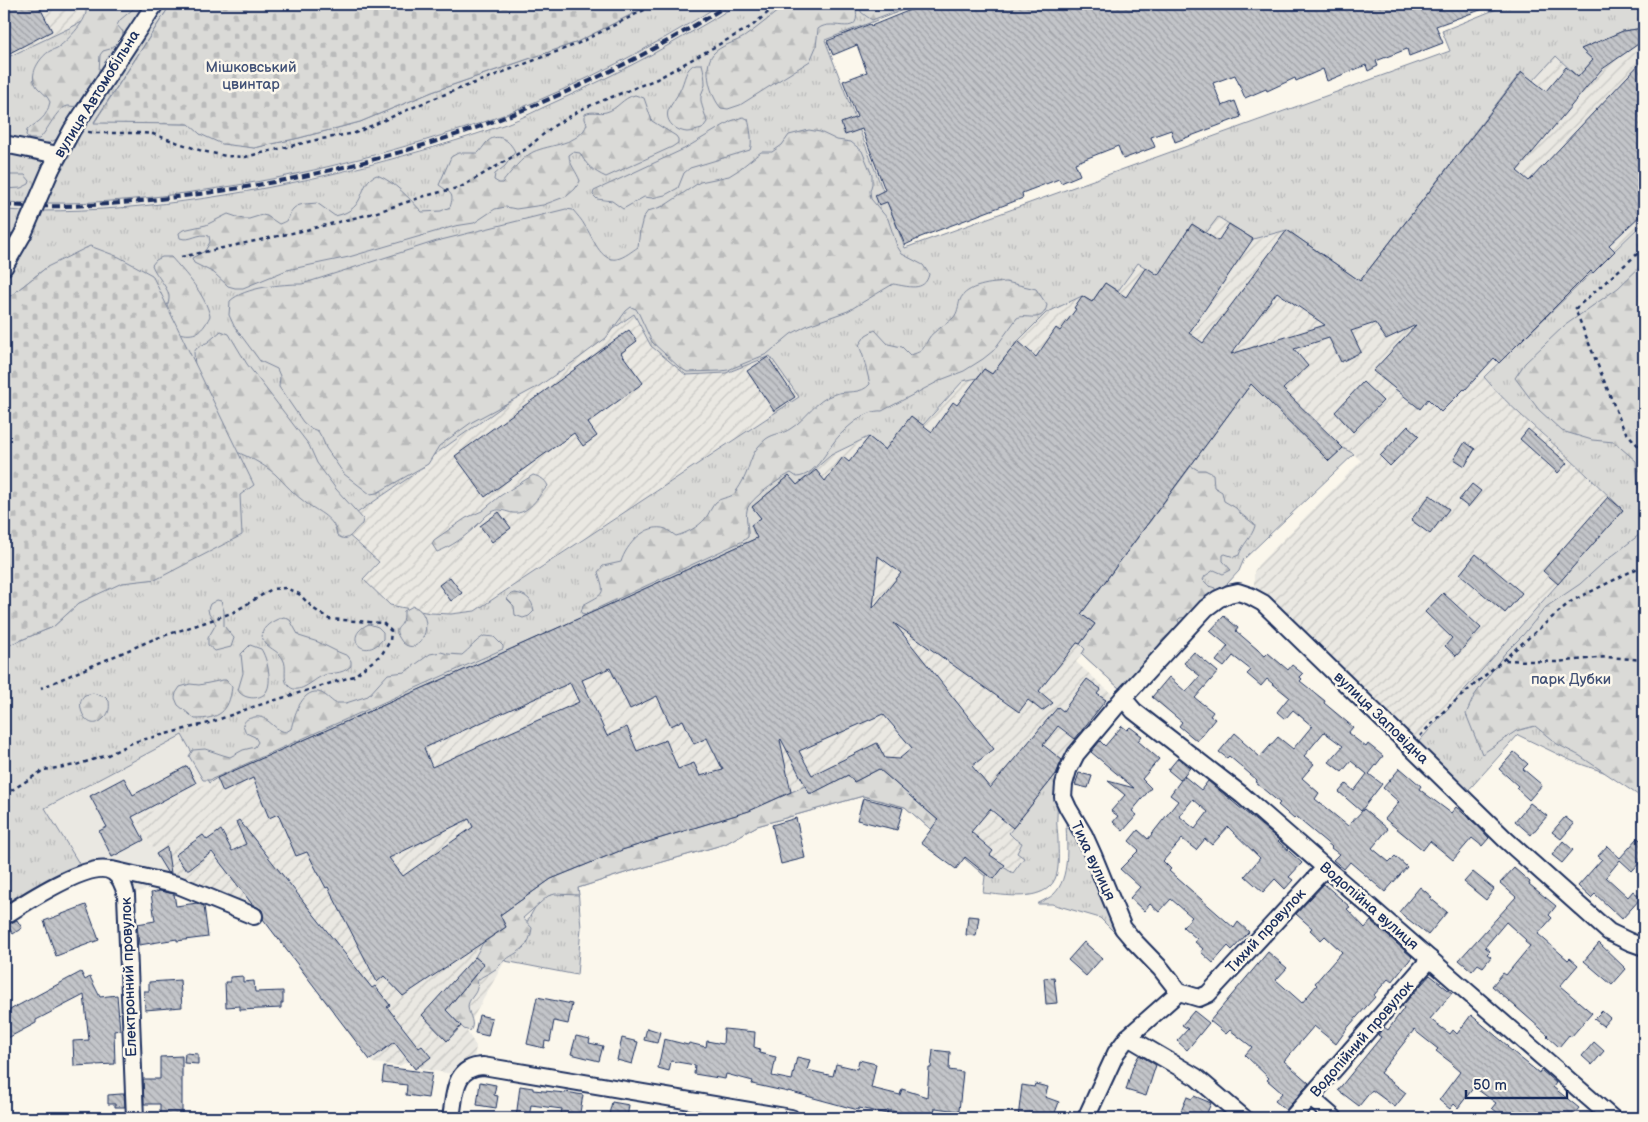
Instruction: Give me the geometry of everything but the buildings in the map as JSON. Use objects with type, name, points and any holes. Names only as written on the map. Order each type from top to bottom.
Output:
[{"type":"street","name":"вулиця Автомобільна","points":[[4,267],[72,130],[155,4]]},
{"type":"street","points":[[4,144],[55,162]]},
{"type":"street","name":"вулиця Заповідна","points":[[1123,698],[1206,608],[1224,597],[1238,592],[1250,596],[1263,603],[1505,839],[1609,932],[1644,947]]},
{"type":"street","name":"Водопійна вулиця","points":[[1123,698],[1134,711],[1242,795],[1612,1118]]},
{"type":"street","name":"Тиха вулиця","points":[[1123,698],[1076,754],[1068,770],[1063,797],[1093,855],[1123,928],[1161,969],[1179,992]]},
{"type":"street","name":"Тихий провулок","points":[[1179,992],[1199,998],[1208,994],[1325,868]]},
{"type":"street","points":[[4,916],[42,892],[76,876],[102,869],[178,885],[254,916]]},
{"type":"street","name":"Електронний провулок","points":[[112,870],[124,885],[126,895],[135,1118]]},
{"type":"street","name":"Водопійний провулок","points":[[1292,1118],[1430,959]]},
{"type":"street","points":[[1086,1118],[1116,1053],[1128,1037],[1179,992]]},
{"type":"street","points":[[1128,1037],[1196,1077],[1244,1118]]},
{"type":"street","points":[[451,1118],[458,1082],[462,1075],[473,1067],[483,1066],[790,1118]]},
{"type":"street","points":[[1311,1098],[1334,1118]]},
{"type":"path","points":[[72,130],[96,134],[121,132],[148,134],[183,143],[202,151],[226,156],[245,157],[355,133],[430,100],[577,44],[653,4]]},
{"type":"path","points":[[181,257],[306,230],[374,213],[425,196],[462,187],[526,149],[552,127],[584,108],[657,79],[752,26],[778,4]]},
{"type":"path","points":[[1644,248],[1575,309],[1624,430],[1644,452]]},
{"type":"path","points":[[1410,747],[1445,710],[1570,602],[1644,565]]},
{"type":"path","points":[[4,794],[44,770],[76,765],[108,755],[134,742],[209,723],[354,676],[382,654],[390,640],[391,631],[383,623],[329,619],[314,609],[299,594],[286,588],[272,589],[234,612],[154,640],[41,688]]},
{"type":"path","points":[[1504,660],[1556,662],[1606,657],[1644,660]]},
{"type":"shaded area","points":[[4,4],[131,4],[4,64]]},
{"type":"shaded area","points":[[721,4],[738,4],[648,58],[573,94],[507,123],[398,157],[269,188],[227,195],[126,208],[61,211],[4,210],[4,202],[62,203],[128,199],[225,187],[269,180],[398,149],[505,114],[570,85],[644,49]]},
{"type":"shaded area","points":[[1644,28],[1644,222],[1484,377],[1532,426],[1570,459],[1623,510],[1415,746],[1254,586],[1254,572],[1258,565],[1361,461],[1354,454],[1329,461],[1251,384],[1081,614],[1095,624],[1080,644],[1085,650],[1076,662],[1115,697],[1079,744],[1038,847],[1051,886],[1046,889],[994,879],[986,874],[879,769],[854,782],[848,775],[810,795],[805,786],[749,811],[551,879],[466,1030],[476,1046],[474,1059],[462,1064],[453,1074],[422,1069],[413,1058],[400,1066],[373,1063],[257,911],[168,873],[136,819],[217,778],[751,525],[752,507],[789,476],[797,485],[831,455],[869,437],[923,425],[963,381],[977,378],[984,369],[1018,341],[1046,313],[1105,283],[1118,291],[1138,263],[1158,275],[1192,224],[1218,216],[1253,239],[1287,230],[1360,280],[1522,72],[1533,81],[1556,56],[1578,77],[1581,49],[1623,31]]},
{"type":"shaded area","points":[[634,314],[651,346],[726,373],[770,356],[799,397],[475,611],[451,614],[430,613],[390,605],[363,579],[379,563],[338,526],[423,468],[424,462]]},
{"type":"shaded area","points":[[182,735],[209,783],[136,819],[168,873],[169,883],[131,894],[127,883],[83,870],[44,808]]},
{"type":"green space","points":[[83,4],[139,4],[120,20],[117,25],[123,32],[122,38],[100,55],[99,72],[76,106],[68,106],[60,111],[39,139],[29,139],[26,135],[27,130],[44,116],[50,102],[35,84],[33,77],[35,68],[43,56],[61,45],[79,26],[86,11]]},
{"type":"green space","points":[[120,4],[147,4],[57,138],[49,143],[36,144],[4,137],[4,59]]},
{"type":"green space","points":[[163,4],[171,4],[94,122],[190,124],[200,134],[254,148],[360,122],[432,92],[575,43],[650,4],[721,4],[643,50],[561,90],[495,118],[420,142],[313,170],[233,186],[125,200],[44,203],[63,157]]},
{"type":"green space","name":"Мішковський цвинтар","points":[[171,4],[650,4],[575,43],[432,92],[360,122],[254,148],[222,144],[200,134],[189,124],[94,123]]},
{"type":"green space","points":[[738,4],[919,4],[825,40],[905,248],[1450,51],[1442,31],[1509,4],[1644,4],[1644,28],[1623,31],[1581,49],[1593,60],[1578,77],[1556,56],[1533,81],[1521,72],[1360,281],[1287,230],[1253,239],[1218,217],[1206,233],[1192,224],[1158,275],[1138,263],[1118,291],[1105,283],[1092,302],[1082,296],[1046,313],[1018,341],[992,374],[984,369],[977,378],[963,381],[923,425],[885,450],[868,437],[831,455],[797,485],[789,476],[752,507],[761,518],[757,538],[209,783],[182,735],[45,808],[83,870],[4,912],[4,647],[53,627],[79,603],[122,582],[157,579],[47,267],[4,301],[4,277],[40,211],[123,208],[206,198],[288,184],[421,151],[512,122],[625,68]],"holes":[[[634,314],[651,346],[686,375],[726,373],[770,356],[799,397],[475,611],[451,614],[430,613],[390,605],[363,579],[379,562],[338,526],[423,468],[424,462]]]},
{"type":"green space","points":[[787,4],[855,4],[857,15],[855,22],[851,25],[831,25],[818,29],[816,47],[810,61],[740,105],[728,109],[721,108],[714,97],[709,82],[708,67],[713,54],[724,46],[744,37]]},
{"type":"green space","points":[[861,4],[906,4],[901,9],[872,20],[861,12]]},
{"type":"green space","points":[[696,64],[702,64],[704,72],[705,85],[701,94],[701,100],[707,122],[702,129],[687,132],[679,130],[672,125],[668,119],[668,111],[679,93],[687,71]]},
{"type":"green space","points":[[635,95],[644,98],[652,121],[676,136],[678,143],[606,177],[590,167],[580,153],[573,152],[569,155],[569,158],[580,181],[567,196],[543,205],[516,209],[506,207],[495,209],[474,223],[455,226],[349,257],[287,270],[243,288],[228,286],[214,273],[194,263],[192,258],[205,251],[210,242],[209,236],[201,235],[188,239],[180,238],[179,233],[183,230],[206,225],[228,214],[243,219],[262,215],[279,224],[288,219],[295,207],[304,204],[317,203],[335,216],[346,213],[358,202],[371,178],[377,175],[396,186],[422,212],[441,211],[450,207],[452,199],[449,192],[439,185],[451,157],[458,153],[478,153],[490,139],[503,138],[515,152],[505,166],[495,174],[494,180],[502,183],[524,158],[533,152],[564,143],[578,136],[587,124],[585,114],[610,111]]},
{"type":"green space","points":[[743,117],[748,119],[749,122],[750,150],[690,168],[684,173],[678,188],[665,195],[652,198],[644,197],[623,209],[612,201],[597,199],[593,195],[594,191],[684,149],[731,121]]},
{"type":"green space","points":[[809,130],[820,132],[837,140],[851,142],[862,151],[872,175],[871,199],[888,219],[897,246],[902,254],[923,265],[929,274],[924,284],[909,287],[893,284],[848,311],[808,325],[791,334],[767,354],[721,371],[687,372],[679,367],[652,342],[636,309],[631,307],[606,338],[579,358],[539,386],[472,422],[439,446],[428,464],[377,493],[370,494],[344,474],[326,448],[318,431],[310,428],[303,422],[279,387],[280,376],[277,369],[260,361],[234,326],[229,315],[230,301],[254,289],[302,284],[437,241],[566,209],[573,210],[606,257],[617,259],[638,247],[643,218],[648,211],[664,206],[700,182],[729,176],[761,152],[772,152],[782,145],[789,135]]},
{"type":"green space","points":[[4,149],[38,156],[42,163],[44,169],[28,203],[4,202]]},
{"type":"green space","points":[[4,175],[25,175],[30,181],[29,184],[21,188],[4,189]]},
{"type":"green space","points":[[4,210],[25,211],[4,254]]},
{"type":"green space","name":"парк Дубки","points":[[1644,222],[1644,786],[1572,761],[1518,735],[1465,794],[1415,746],[1623,510],[1515,409],[1484,377]]},
{"type":"green space","points":[[90,246],[119,257],[152,275],[254,485],[240,495],[242,535],[157,579],[122,583],[79,603],[53,627],[4,647],[4,301],[47,267]]},
{"type":"green space","points":[[162,257],[171,257],[183,270],[208,308],[210,316],[200,331],[196,333],[174,332],[164,310],[168,302],[168,291],[152,265]]},
{"type":"green space","points":[[1644,263],[1644,508],[1638,485],[1636,461],[1614,442],[1592,440],[1562,431],[1539,410],[1515,378],[1525,363],[1564,326],[1618,288]]},
{"type":"green space","points":[[1006,282],[1036,289],[1047,305],[1042,315],[1038,317],[1017,318],[993,351],[964,371],[943,379],[882,411],[869,413],[855,421],[834,442],[819,464],[809,473],[797,477],[791,473],[753,500],[749,505],[746,517],[748,537],[743,541],[585,614],[581,613],[583,605],[601,593],[602,586],[598,572],[603,566],[621,562],[627,549],[638,536],[651,529],[659,528],[666,529],[676,536],[696,527],[705,519],[716,502],[733,495],[745,476],[753,455],[760,444],[766,439],[796,425],[816,405],[828,397],[835,394],[862,390],[870,384],[859,345],[866,335],[875,330],[888,344],[902,347],[910,355],[915,354],[922,349],[933,333],[955,316],[960,300],[968,291],[980,286]]},
{"type":"green space","points":[[221,331],[229,334],[247,364],[309,445],[317,463],[336,489],[363,519],[362,524],[348,538],[341,538],[337,535],[336,529],[329,520],[302,500],[270,470],[232,450],[195,367],[194,352]]},
{"type":"green space","points":[[1251,384],[1329,461],[1343,448],[1354,454],[1244,559],[1239,571],[1227,584],[1210,596],[1124,687],[1119,688],[1082,654],[1085,649],[1080,644],[1095,624],[1081,614]]},
{"type":"green space","points":[[1191,466],[1213,474],[1214,487],[1222,492],[1224,501],[1236,508],[1255,526],[1239,555],[1234,557],[1223,555],[1223,561],[1231,570],[1223,574],[1214,570],[1205,576],[1203,580],[1209,586],[1215,588],[1215,592],[1189,617],[1178,620],[1180,625],[1164,638],[1158,648],[1119,688],[1082,654],[1085,649],[1080,644],[1095,624],[1081,614]]},
{"type":"green space","points":[[533,475],[542,479],[548,486],[533,504],[519,513],[499,510],[491,512],[463,537],[437,552],[432,544],[434,540],[466,518],[482,511],[500,496]]},
{"type":"green space","points":[[1644,531],[1644,799],[1580,756],[1557,744],[1535,726],[1516,731],[1482,754],[1466,714],[1474,696],[1505,653],[1546,607],[1580,584]]},
{"type":"green space","points":[[514,593],[525,596],[532,603],[534,611],[529,616],[523,618],[515,615],[514,606],[507,599],[509,595]]},
{"type":"green space","points":[[217,600],[221,601],[224,611],[224,626],[234,638],[231,647],[215,651],[208,645],[208,638],[216,624],[208,609],[210,604]]},
{"type":"green space","points":[[413,606],[421,611],[425,618],[426,626],[421,641],[416,645],[410,646],[402,642],[397,631],[403,620],[404,611]]},
{"type":"green space","points":[[284,617],[290,620],[299,636],[318,642],[348,656],[351,666],[343,671],[322,676],[300,688],[292,688],[286,682],[283,659],[266,644],[262,634],[266,626]]},
{"type":"green space","points":[[369,624],[378,627],[383,632],[383,639],[376,646],[363,648],[358,645],[357,635],[361,629]]},
{"type":"green space","points":[[484,636],[494,637],[503,646],[503,649],[210,780],[203,780],[189,756],[193,750],[205,749],[230,757],[243,750],[255,747],[258,742],[255,737],[246,733],[243,725],[248,719],[261,717],[281,731],[286,732],[291,729],[296,711],[307,695],[318,692],[335,703],[346,703],[368,696],[388,674],[405,672],[430,654],[441,652],[462,655]]},
{"type":"green space","points":[[250,645],[261,649],[269,676],[266,692],[256,698],[247,697],[238,690],[243,673],[241,654]]},
{"type":"green space","points":[[226,680],[232,687],[231,696],[225,708],[216,715],[210,718],[195,719],[178,705],[175,698],[180,687]]},
{"type":"green space","points":[[93,693],[105,697],[109,701],[108,713],[97,723],[87,720],[80,704],[85,695]]},
{"type":"green space","points":[[1065,763],[1057,810],[1058,870],[1050,887],[1042,892],[1023,896],[983,893],[985,876],[905,807],[863,796],[757,826],[725,844],[578,888],[581,928],[577,975],[505,961],[551,879],[622,850],[749,811],[805,786],[810,794],[848,775],[854,782],[879,769],[979,863],[976,866],[986,874],[994,879],[1003,867],[1013,873],[1024,858],[1017,853],[1022,843],[1009,833]]},
{"type":"green space","points":[[879,769],[956,836],[979,863],[976,866],[986,874],[985,876],[905,807],[863,796],[757,826],[725,844],[578,888],[579,895],[555,894],[548,896],[523,918],[532,928],[525,947],[478,980],[476,990],[468,1004],[472,1022],[470,1031],[464,1029],[446,1010],[484,965],[475,957],[483,943],[506,927],[500,915],[551,879],[622,850],[749,811],[805,786],[810,794],[848,775],[854,782]]},
{"type":"green space","points":[[1070,820],[1138,951],[1121,939],[1100,918],[1052,904],[1037,904],[1054,894],[1063,879],[1066,861],[1066,825]]},
{"type":"railway","points":[[4,205],[102,204],[199,194],[269,183],[339,168],[407,150],[541,103],[605,74],[668,41],[729,4]]}]
